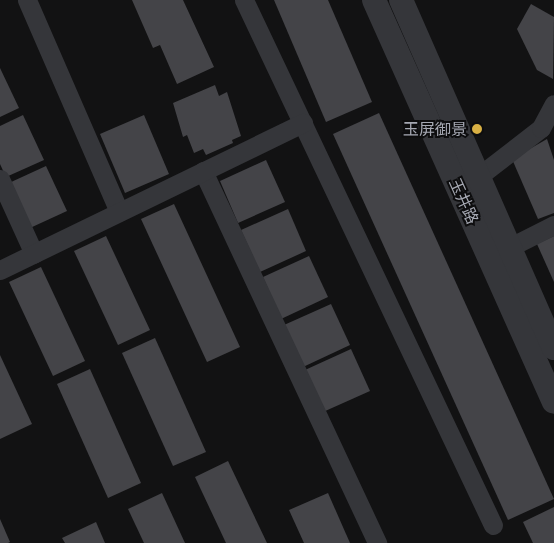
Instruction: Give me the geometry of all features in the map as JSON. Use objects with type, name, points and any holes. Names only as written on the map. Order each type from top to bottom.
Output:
[{"type":"street","points":[[27,0],[119,212]]},
{"type":"street","points":[[244,0],[493,525]]},
{"type":"street","name":"玉井路","points":[[374,0],[554,402]]},
{"type":"street","name":"玉井路","points":[[401,0],[554,348]]},
{"type":"street","points":[[479,176],[541,128],[554,104]]},
{"type":"street","points":[[0,270],[303,123]]},
{"type":"street","points":[[203,171],[377,543]]},
{"type":"street","points":[[0,179],[34,254]]},
{"type":"street","points":[[510,247],[554,225]]},
{"type":"building","points":[[132,0],[183,0],[214,67],[177,84],[160,45],[153,48]]},
{"type":"building","points":[[274,0],[328,0],[372,102],[326,122]]},
{"type":"building","points":[[531,4],[554,17],[553,79],[537,70],[517,29]]},
{"type":"building","points":[[0,68],[19,108],[0,117]]},
{"type":"building","points":[[215,85],[219,96],[227,92],[241,136],[232,140],[233,143],[206,155],[203,149],[194,153],[187,135],[183,137],[173,103]]},
{"type":"building","points":[[379,113],[554,499],[508,520],[333,134]]},
{"type":"building","points":[[23,115],[44,160],[6,177],[0,164],[0,126]]},
{"type":"building","points":[[144,115],[169,174],[125,193],[100,134]]},
{"type":"building","points":[[547,139],[554,160],[554,213],[538,219],[512,159]]},
{"type":"building","points":[[266,160],[285,202],[238,223],[220,181]]},
{"type":"building","points":[[46,166],[67,211],[30,228],[9,183]]},
{"type":"building","points":[[174,204],[240,347],[207,362],[141,219]]},
{"type":"building","points":[[288,209],[306,251],[260,272],[241,230]]},
{"type":"building","points":[[106,236],[150,330],[118,345],[74,251]]},
{"type":"building","points":[[554,236],[554,282],[537,244]]},
{"type":"building","points":[[309,256],[328,297],[281,319],[263,277]]},
{"type":"building","points":[[41,267],[85,361],[53,376],[9,282]]},
{"type":"building","points":[[331,304],[350,345],[303,367],[284,325]]},
{"type":"building","points":[[155,338],[206,452],[173,466],[122,353]]},
{"type":"building","points":[[351,349],[370,391],[323,412],[305,370]]},
{"type":"building","points":[[0,355],[32,424],[0,439]]},
{"type":"building","points":[[90,369],[141,483],[108,498],[57,384]]},
{"type":"building","points":[[228,461],[267,543],[226,543],[195,477]]},
{"type":"building","points":[[162,493],[185,543],[144,543],[128,509]]},
{"type":"building","points":[[328,493],[350,543],[304,543],[289,510]]},
{"type":"building","points":[[554,507],[554,543],[533,543],[523,522]]},
{"type":"building","points":[[0,519],[10,542],[8,543],[0,543]]},
{"type":"building","points":[[96,522],[105,543],[65,543],[62,538]]},
{"type":"place","name":"玉屏御景","points":[[477,129]]}]
